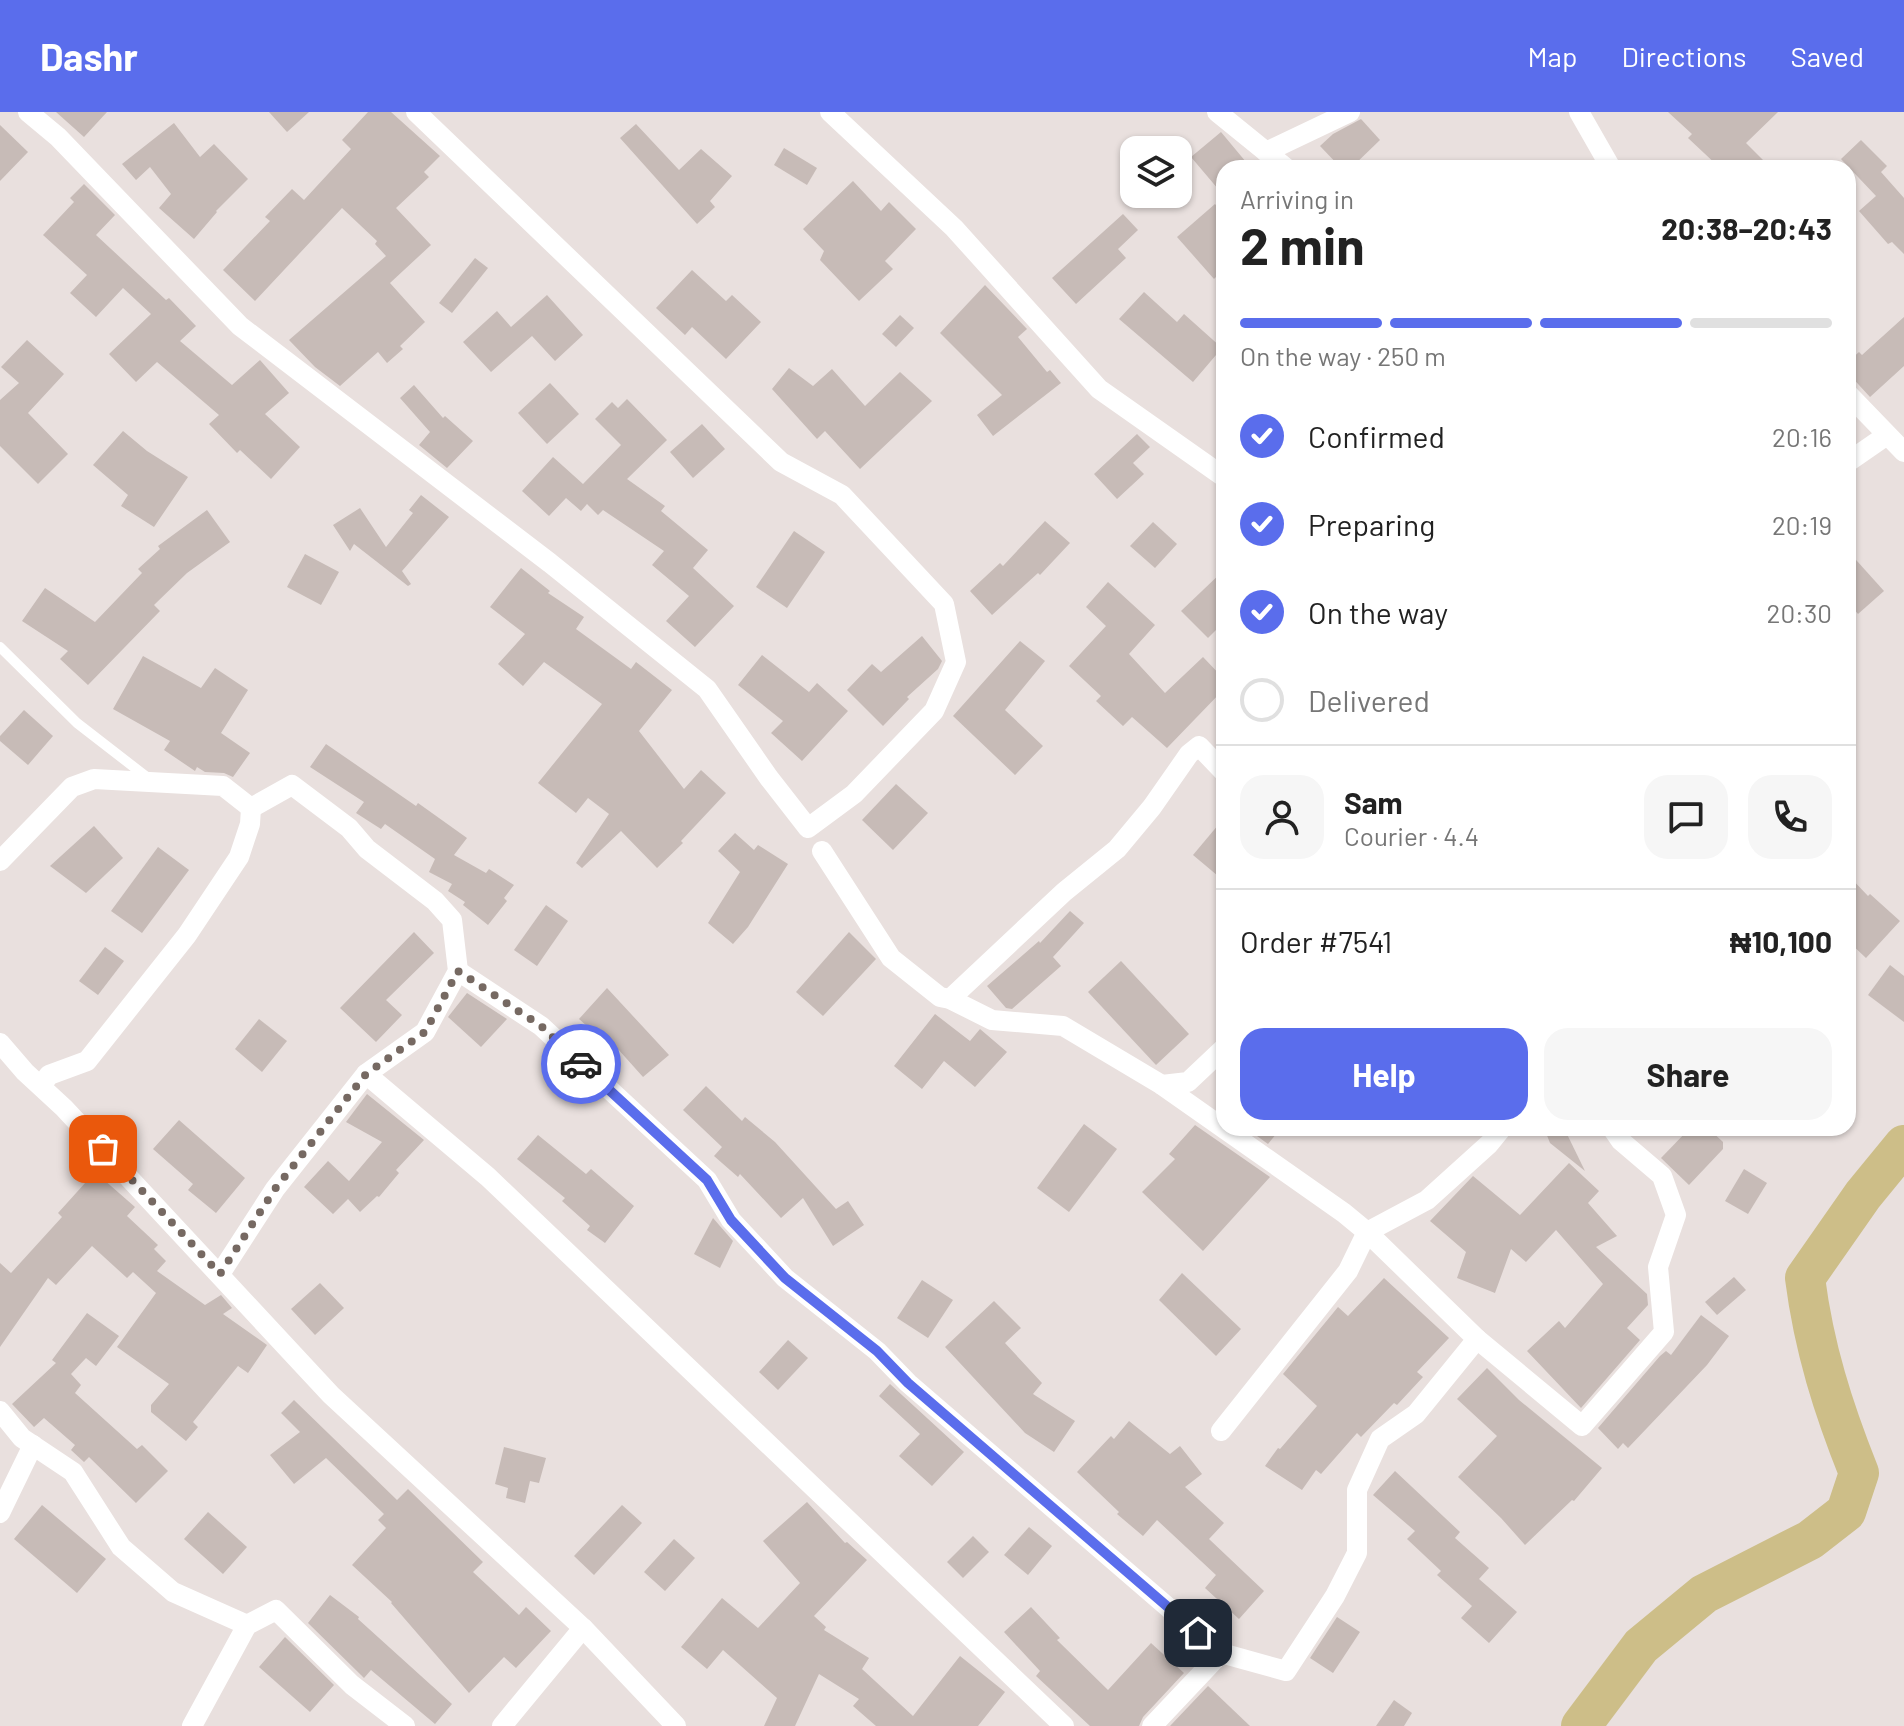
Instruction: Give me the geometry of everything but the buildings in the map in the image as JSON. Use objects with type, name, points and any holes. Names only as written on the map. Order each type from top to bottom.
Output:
[{"type":"street","points":[[28,112],[58,137],[240,326],[550,563],[707,689],[808,828],[854,794],[934,711],[956,662],[944,604],[842,495],[781,462],[416,112]]},
{"type":"street","points":[[830,112],[954,228],[1099,389],[1216,471]]},
{"type":"street","points":[[1217,112],[1276,160]]},
{"type":"street","points":[[1266,152],[1350,112]]},
{"type":"street","points":[[1579,112],[1606,160]]},
{"type":"street","points":[[1856,402],[1904,452]]},
{"type":"street","points":[[1856,456],[1887,435]]},
{"type":"street","points":[[950,999],[1064,892],[1117,849],[1152,807],[1189,754],[1199,746],[1216,764]]},
{"type":"street","points":[[0,861],[72,787],[94,779],[223,786],[251,808]]},
{"type":"street","points":[[220,1274],[275,1189],[366,1074],[425,1032],[458,971],[452,920],[435,901],[367,849],[349,828],[292,785],[251,808]]},
{"type":"street","points":[[41,1086],[49,1075],[87,1061],[187,935],[239,857],[250,824],[251,808]]},
{"type":"street","points":[[822,851],[891,958],[940,997],[992,1020],[1063,1026],[1162,1085],[1216,1123]]},
{"type":"street","points":[[458,971],[541,1026],[707,1180],[731,1220],[785,1278],[877,1351],[908,1383],[1221,1653],[1286,1671],[1335,1596],[1357,1553],[1357,1490],[1380,1439],[1416,1414],[1477,1339]]},
{"type":"street","points":[[0,1043],[331,1395],[583,1628],[676,1726]]},
{"type":"street","points":[[1162,1085],[1188,1082],[1216,1056]]},
{"type":"street","points":[[366,1074],[488,1177],[1064,1726]]},
{"type":"street","points":[[1235,1136],[1367,1232],[1477,1339],[1582,1426],[1664,1332],[1658,1267],[1676,1215],[1662,1176],[1618,1136]]},
{"type":"street","points":[[1221,1431],[1348,1271],[1367,1232],[1427,1200],[1496,1136]]},
{"type":"street","points":[[0,1411],[15,1430],[73,1472],[121,1547],[173,1592],[247,1625]]},
{"type":"street","points":[[0,1513],[33,1445]]},
{"type":"street","points":[[192,1726],[247,1625],[276,1610],[352,1685],[405,1726]]},
{"type":"street","points":[[502,1726],[583,1628]]},
{"type":"street","points":[[1152,1726],[1221,1653]]},
{"type":"lane","points":[[0,647],[77,723],[153,781]]},
{"type":"waterway","points":[[1581,1726],[1641,1646],[1704,1594],[1810,1540],[1846,1512],[1859,1473],[1826,1377],[1805,1278],[1863,1195],[1904,1145]]},
{"type":"way so far","points":[[103,1149],[220,1274],[275,1189],[366,1074],[425,1032],[458,971],[541,1026],[581,1064]]},
{"type":"route","points":[[581,1064],[707,1180],[731,1220],[785,1278],[877,1351],[908,1383],[1198,1633]]}]
